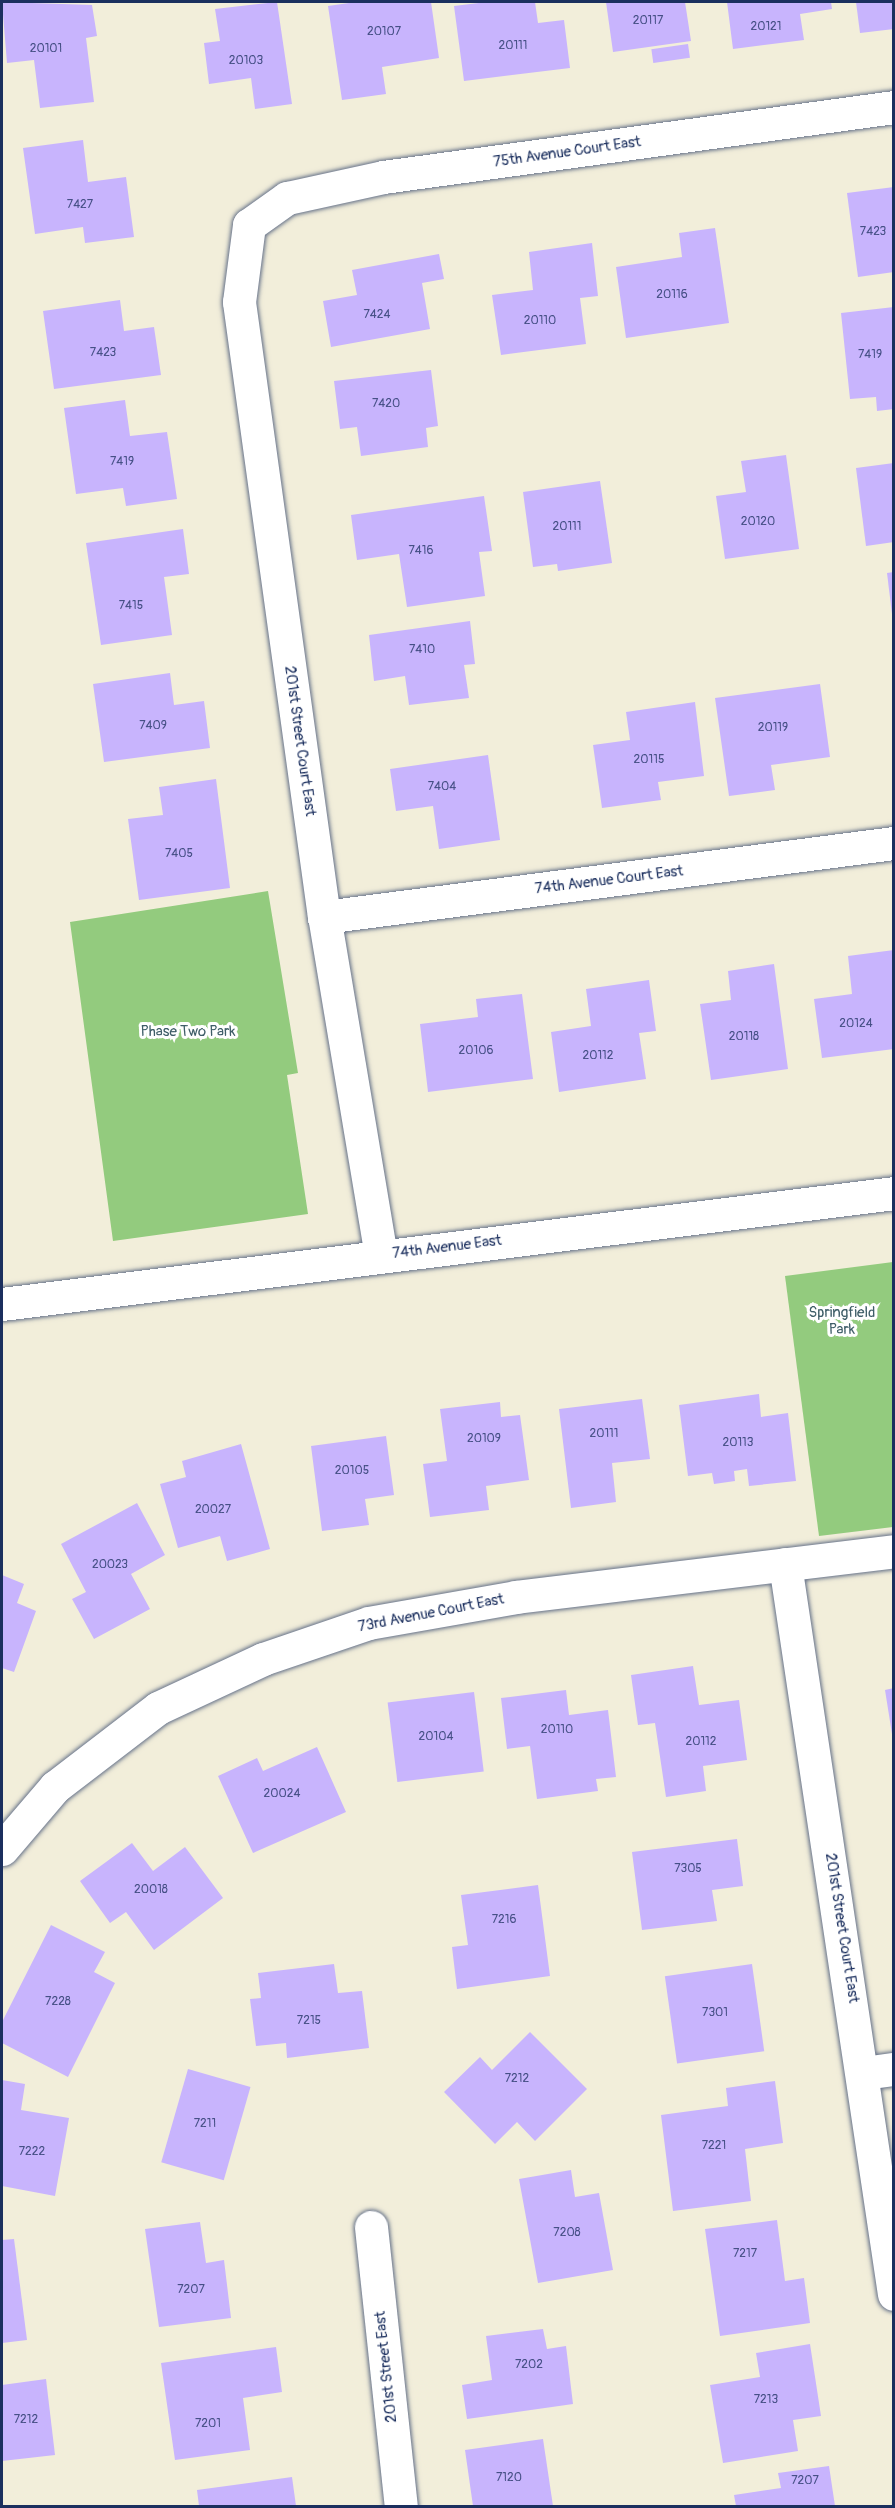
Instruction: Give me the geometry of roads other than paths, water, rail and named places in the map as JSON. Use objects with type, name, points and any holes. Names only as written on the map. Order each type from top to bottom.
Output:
[{"type":"street","name":"75th Avenue Court East","points":[[249,225],[287,198],[383,177],[894,107]]},
{"type":"street","name":"201st Street Court East","points":[[249,225],[239,302],[324,917],[381,1256]]},
{"type":"street","name":"74th Avenue Court East","points":[[324,917],[894,843]]},
{"type":"street","name":"74th Avenue East","points":[[2,1305],[894,1193]]},
{"type":"street","name":"73rd Avenue Court East","points":[[2,1849],[55,1787],[158,1708],[263,1659],[369,1623],[516,1597],[894,1551]]},
{"type":"street","name":"201st Street Court East","points":[[785,1564],[879,2071],[894,2294]]},
{"type":"street","name":"201st Street East","points":[[371,2228],[401,2506]]},
{"type":"park label","name":"Phase Two Park","points":[[188,1032]]},
{"type":"park label","name":"Springfield Park","points":[[842,1320]]}]
